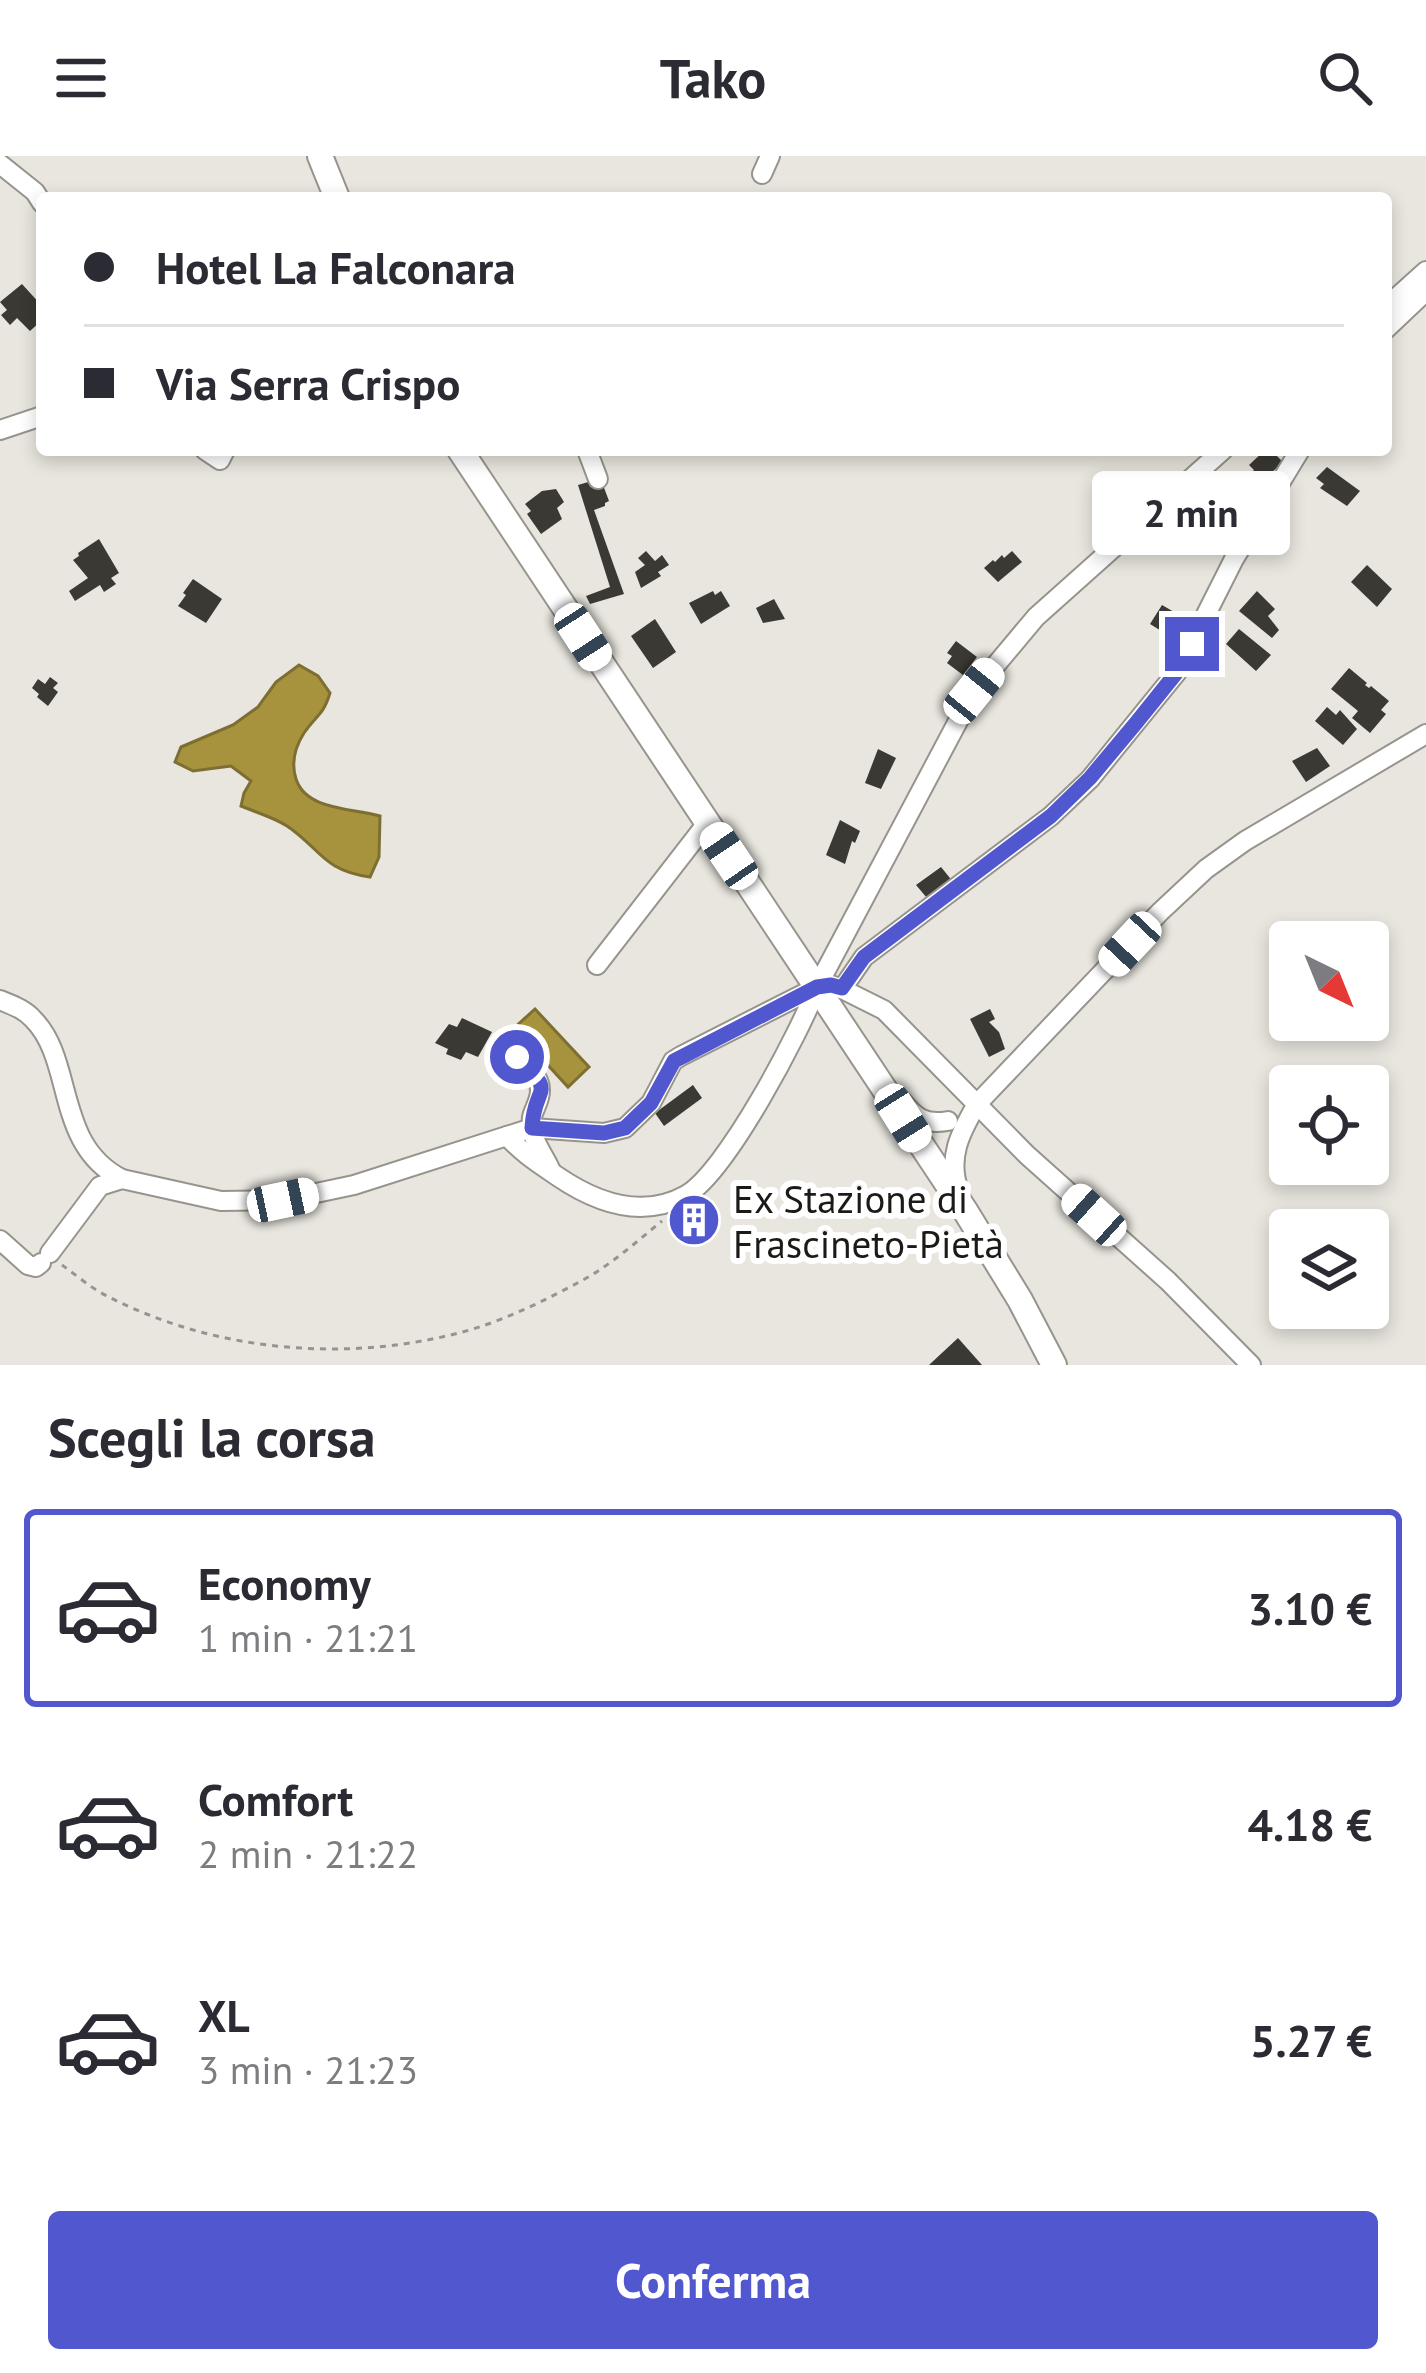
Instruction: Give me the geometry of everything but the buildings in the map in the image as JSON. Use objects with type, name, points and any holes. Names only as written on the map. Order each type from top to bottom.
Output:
[{"type":"main road","points":[[320,156],[335,192]]},
{"type":"main road","points":[[464,456],[707,823],[830,988],[881,1082],[1020,1300],[1054,1365]]},
{"type":"street","points":[[0,164],[36,193]]},
{"type":"street","points":[[1392,302],[1426,271]]},
{"type":"street","points":[[1392,323],[1426,291]]},
{"type":"street","points":[[0,430],[36,418]]},
{"type":"street","points":[[589,456],[598,478]]},
{"type":"street","points":[[0,1000],[30,1015],[41,1028],[78,1130],[105,1170],[122,1179],[221,1202],[283,1200],[354,1185],[532,1128],[604,1133],[625,1128],[651,1103],[674,1061],[830,988],[974,691],[1036,617],[1216,456]]},
{"type":"street","points":[[507,1136],[519,1150],[601,1201],[624,1207],[651,1206],[688,1194],[728,1149],[806,1015],[830,988],[1051,816],[1090,778],[1177,672],[1234,559],[1296,456]]},
{"type":"street","points":[[926,1153],[935,1136],[954,1128],[1207,868],[1426,734]]},
{"type":"street","points":[[597,965],[707,823]]},
{"type":"street","points":[[830,988],[884,1010],[1027,1155],[1168,1281],[1251,1365]]},
{"type":"street","points":[[517,1057],[539,1078],[543,1092],[532,1128],[551,1172]]},
{"type":"street","points":[[881,1082],[916,1118],[954,1128]]},
{"type":"street","points":[[954,1128],[953,1176],[966,1213]]},
{"type":"street","points":[[0,1240],[36,1267],[48,1258],[100,1186],[122,1179]]},
{"type":"path","points":[[48,1258],[105,1295],[211,1335],[297,1348],[346,1349],[429,1340],[477,1328],[584,1280],[666,1219]]},
{"type":"shaded area","points":[[299,665],[318,676],[330,693],[298,744],[296,779],[319,802],[380,816],[379,857],[370,877],[342,870],[287,826],[241,806],[251,781],[231,766],[193,771],[175,762],[181,747],[233,725]]},
{"type":"shaded area","points":[[535,1009],[589,1067],[568,1087],[514,1028]]},
{"type":"place","name":"Ex Stazione di Frascineto-Pietà","points":[[694,1220]]},
{"type":"route","points":[[517,1057],[539,1078],[543,1092],[532,1128],[604,1133],[625,1128],[651,1103],[674,1061],[817,987],[842,988],[864,957],[1051,816],[1136,723],[1177,672],[1192,644]]}]
